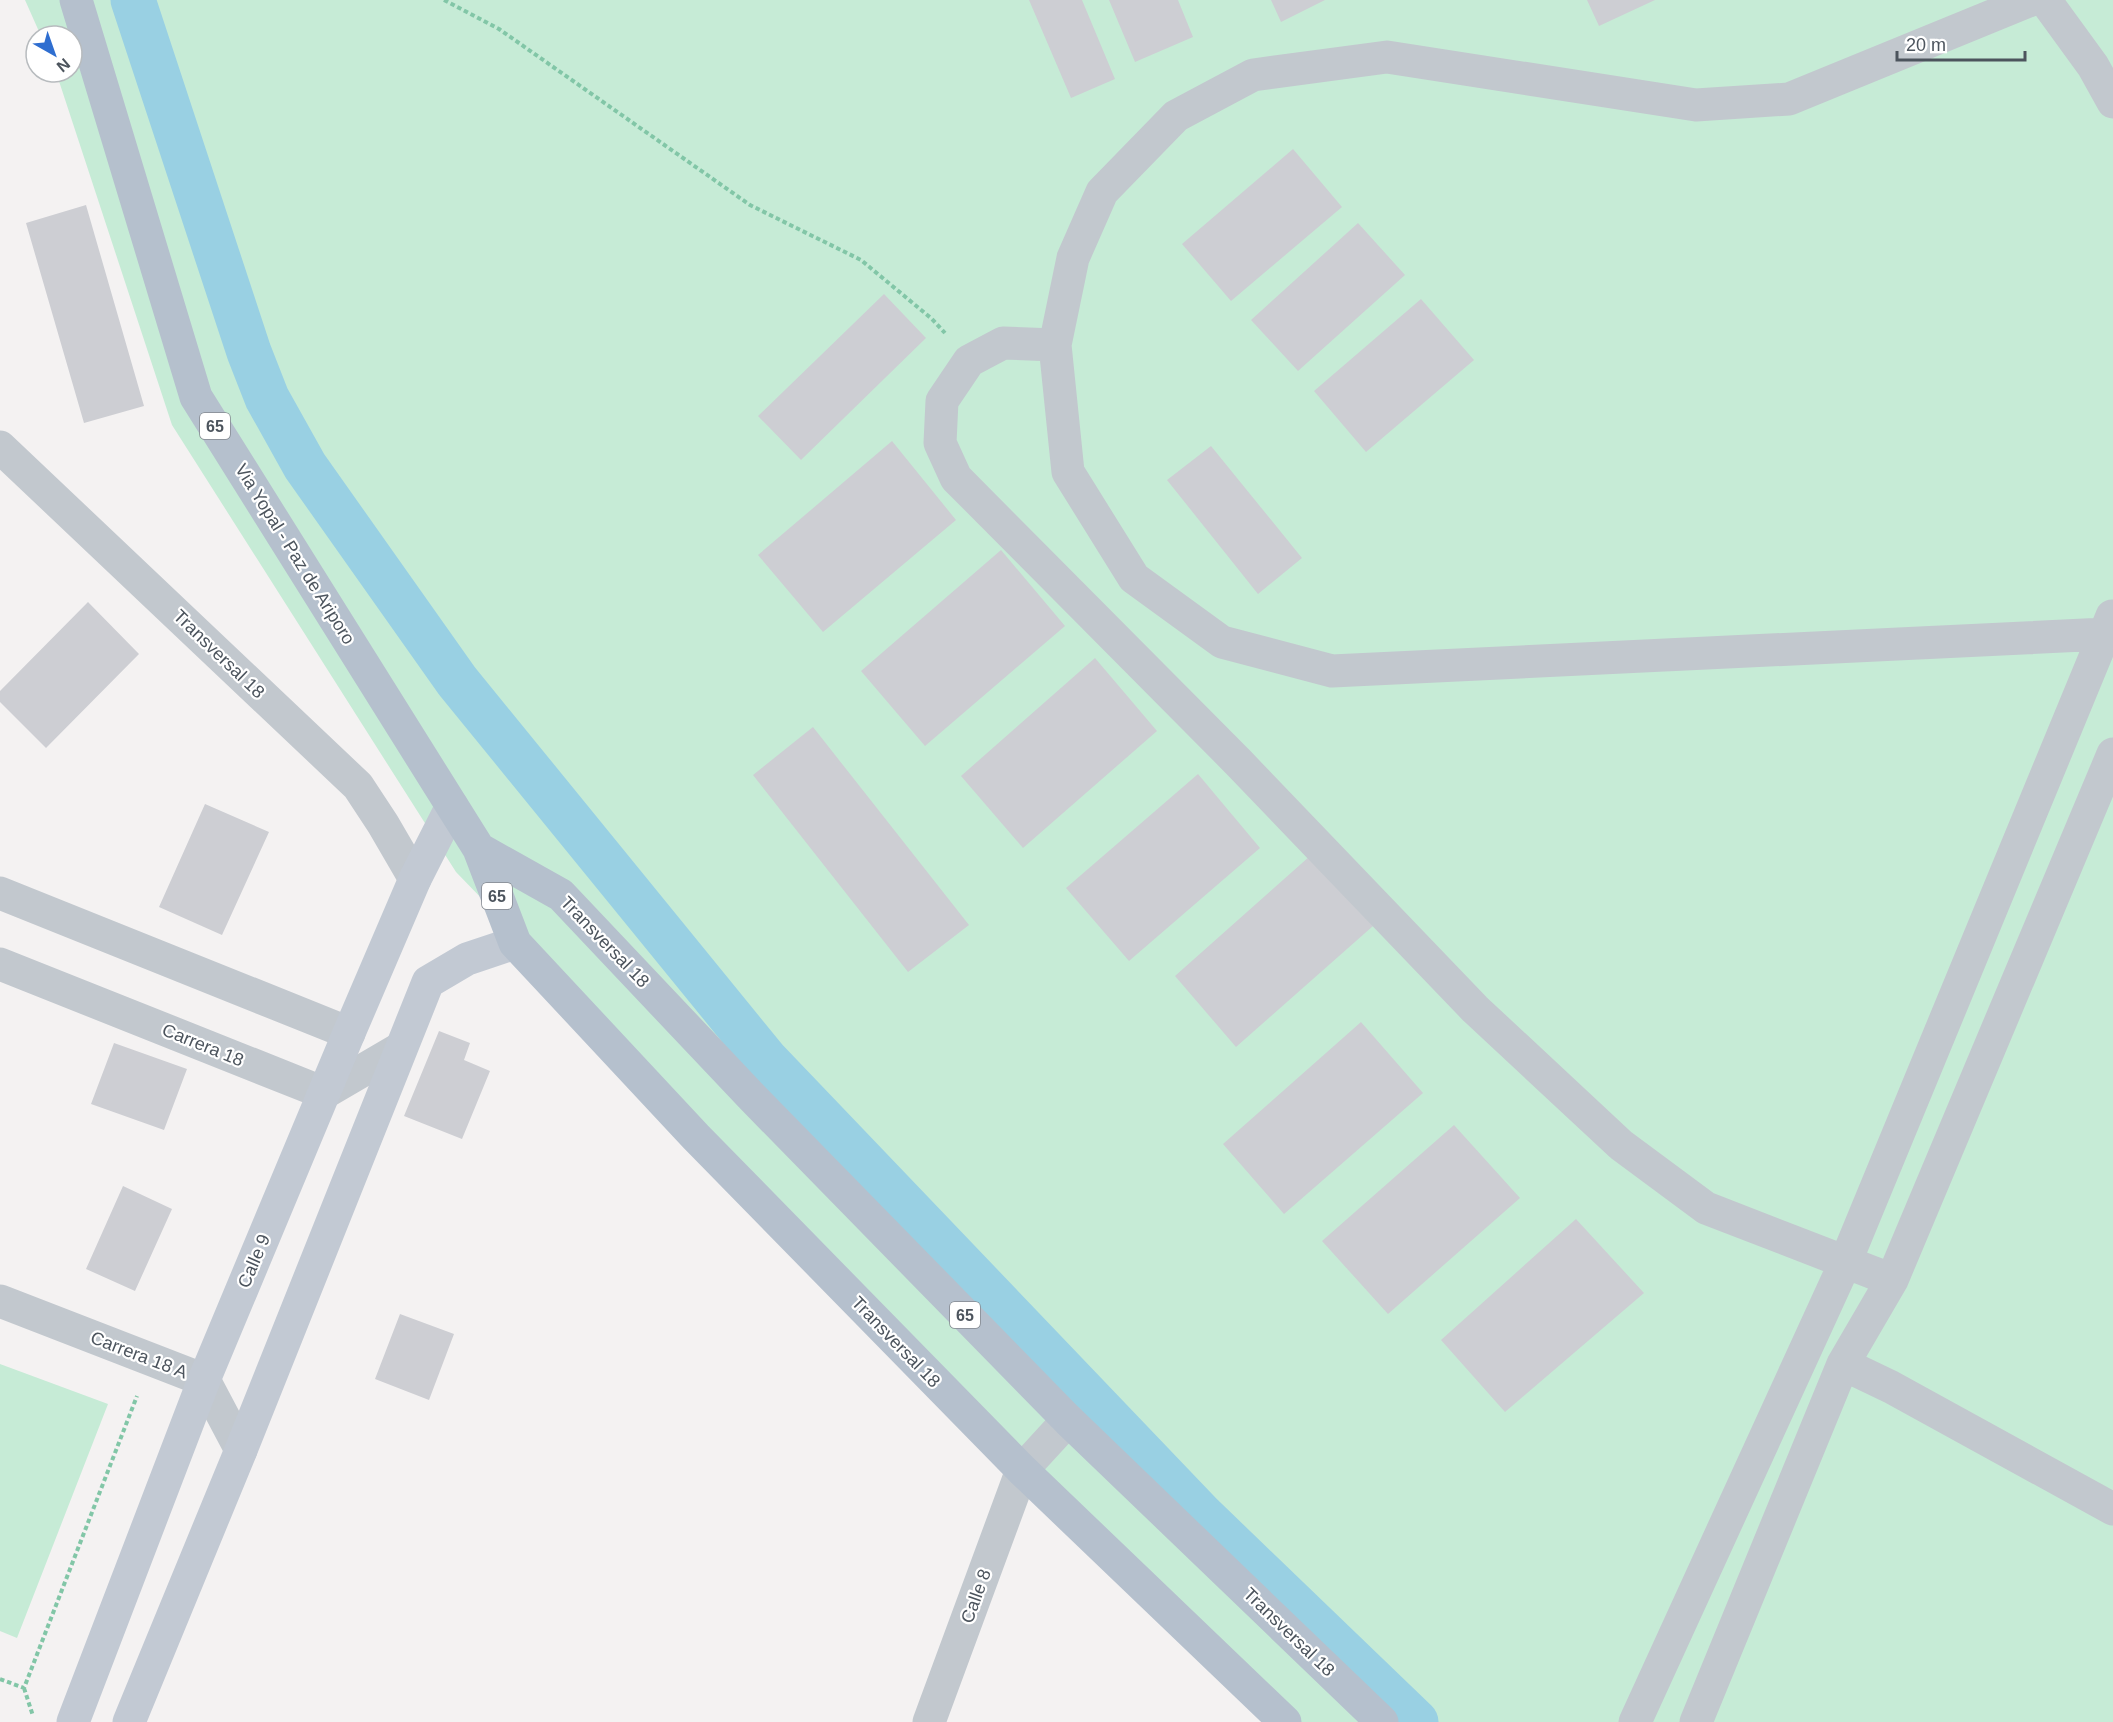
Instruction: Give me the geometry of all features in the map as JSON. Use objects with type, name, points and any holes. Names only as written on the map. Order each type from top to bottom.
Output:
[{"type":"main road","name":"Via Yopal - Paz de Ariporo","points":[[76,0],[196,397],[479,849]]},
{"type":"main road","name":"Calle 9","points":[[73,1722],[204,1380],[415,879],[452,806]]},
{"type":"main road","name":"Transversal 18","points":[[479,849],[514,943],[696,1137],[1022,1470],[1285,1722]]},
{"type":"main road","name":"Transversal 18","points":[[479,849],[561,895],[759,1105],[1068,1420],[1382,1722]]},
{"type":"main road","points":[[129,1722],[241,1450],[428,982],[466,959],[514,943]]},
{"type":"street","points":[[1635,1722],[1845,1263],[2109,624],[1332,671],[1222,642],[1134,578],[1068,472],[1055,345],[1073,258],[1102,192],[1176,116],[1253,75],[1387,57],[1696,105],[1789,99],[2031,0]]},
{"type":"street","points":[[2045,0],[2093,66],[2113,102]]},
{"type":"street","points":[[1055,345],[1003,343],[969,361],[942,401],[940,443],[956,478],[1239,763],[1475,1009],[1622,1145],[1706,1208],[1892,1280]]},
{"type":"street","name":"Transversal 18","points":[[0,447],[358,786],[415,879]]},
{"type":"street","points":[[1696,1722],[1843,1364],[1892,1280],[2113,754]]},
{"type":"street","points":[[0,893],[349,1033]]},
{"type":"street","name":"Carrera 18","points":[[0,964],[324,1093]]},
{"type":"street","points":[[324,1093],[401,1048]]},
{"type":"street","name":"Carrera 18 A","points":[[0,1301],[204,1380],[241,1450]]},
{"type":"street","points":[[1843,1364],[1890,1387],[2113,1509]]},
{"type":"street","points":[[1022,1470],[1068,1420]]},
{"type":"street","name":"Calle 8","points":[[929,1722],[1022,1470]]},
{"type":"path","points":[[444,0],[499,29],[750,205],[861,260],[932,319],[969,361]]},
{"type":"path","points":[[35,1722],[24,1688],[140,1389]]},
{"type":"path","points":[[0,1679],[24,1688]]},
{"type":"green space","points":[[25,0],[2113,0],[2113,1722],[1297,1722],[1037,1473],[456,872],[172,425],[60,84],[84,84],[84,24],[36,24]]},
{"type":"green space","points":[[0,1364],[108,1404],[17,1638],[0,1631]]},
{"type":"building","points":[[1029,0],[1082,0],[1115,79],[1071,98]]},
{"type":"building","points":[[1109,0],[1178,0],[1193,37],[1135,62]]},
{"type":"building","points":[[1271,0],[1325,0],[1281,22]]},
{"type":"building","points":[[1587,0],[1655,0],[1599,26]]},
{"type":"building","points":[[1293,149],[1342,207],[1231,301],[1182,244]]},
{"type":"building","points":[[86,205],[144,406],[84,423],[26,223]]},
{"type":"building","points":[[1358,223],[1405,275],[1298,371],[1251,320]]},
{"type":"building","points":[[884,294],[926,338],[801,460],[758,416]]},
{"type":"building","points":[[1421,299],[1474,360],[1366,452],[1314,391]]},
{"type":"building","points":[[892,441],[956,520],[823,632],[758,555]]},
{"type":"building","points":[[1211,446],[1302,558],[1258,594],[1167,480]]},
{"type":"building","points":[[1001,550],[1065,626],[925,746],[861,671]]},
{"type":"building","points":[[88,602],[139,654],[46,748],[0,702],[0,691]]},
{"type":"building","points":[[1095,658],[1157,731],[1023,848],[961,776]]},
{"type":"building","points":[[813,727],[969,925],[908,972],[753,775]]},
{"type":"building","points":[[1198,774],[1260,848],[1129,961],[1066,888]]},
{"type":"building","points":[[205,804],[269,832],[222,935],[159,907]]},
{"type":"building","points":[[1310,856],[1373,926],[1236,1047],[1175,976]]},
{"type":"building","points":[[1361,1022],[1423,1093],[1284,1214],[1223,1144]]},
{"type":"building","points":[[439,1031],[470,1043],[464,1060],[490,1071],[462,1139],[404,1116]]},
{"type":"building","points":[[114,1043],[187,1069],[164,1130],[91,1104]]},
{"type":"building","points":[[1454,1125],[1520,1198],[1388,1314],[1322,1241]]},
{"type":"building","points":[[123,1186],[172,1209],[135,1291],[86,1269]]},
{"type":"building","points":[[1576,1219],[1644,1293],[1505,1412],[1441,1340]]},
{"type":"building","points":[[400,1314],[454,1334],[429,1400],[375,1379]]},
{"type":"waterway","points":[[133,0],[249,352],[267,398],[305,466],[457,681],[765,1059],[1202,1516],[1416,1722]]}]
